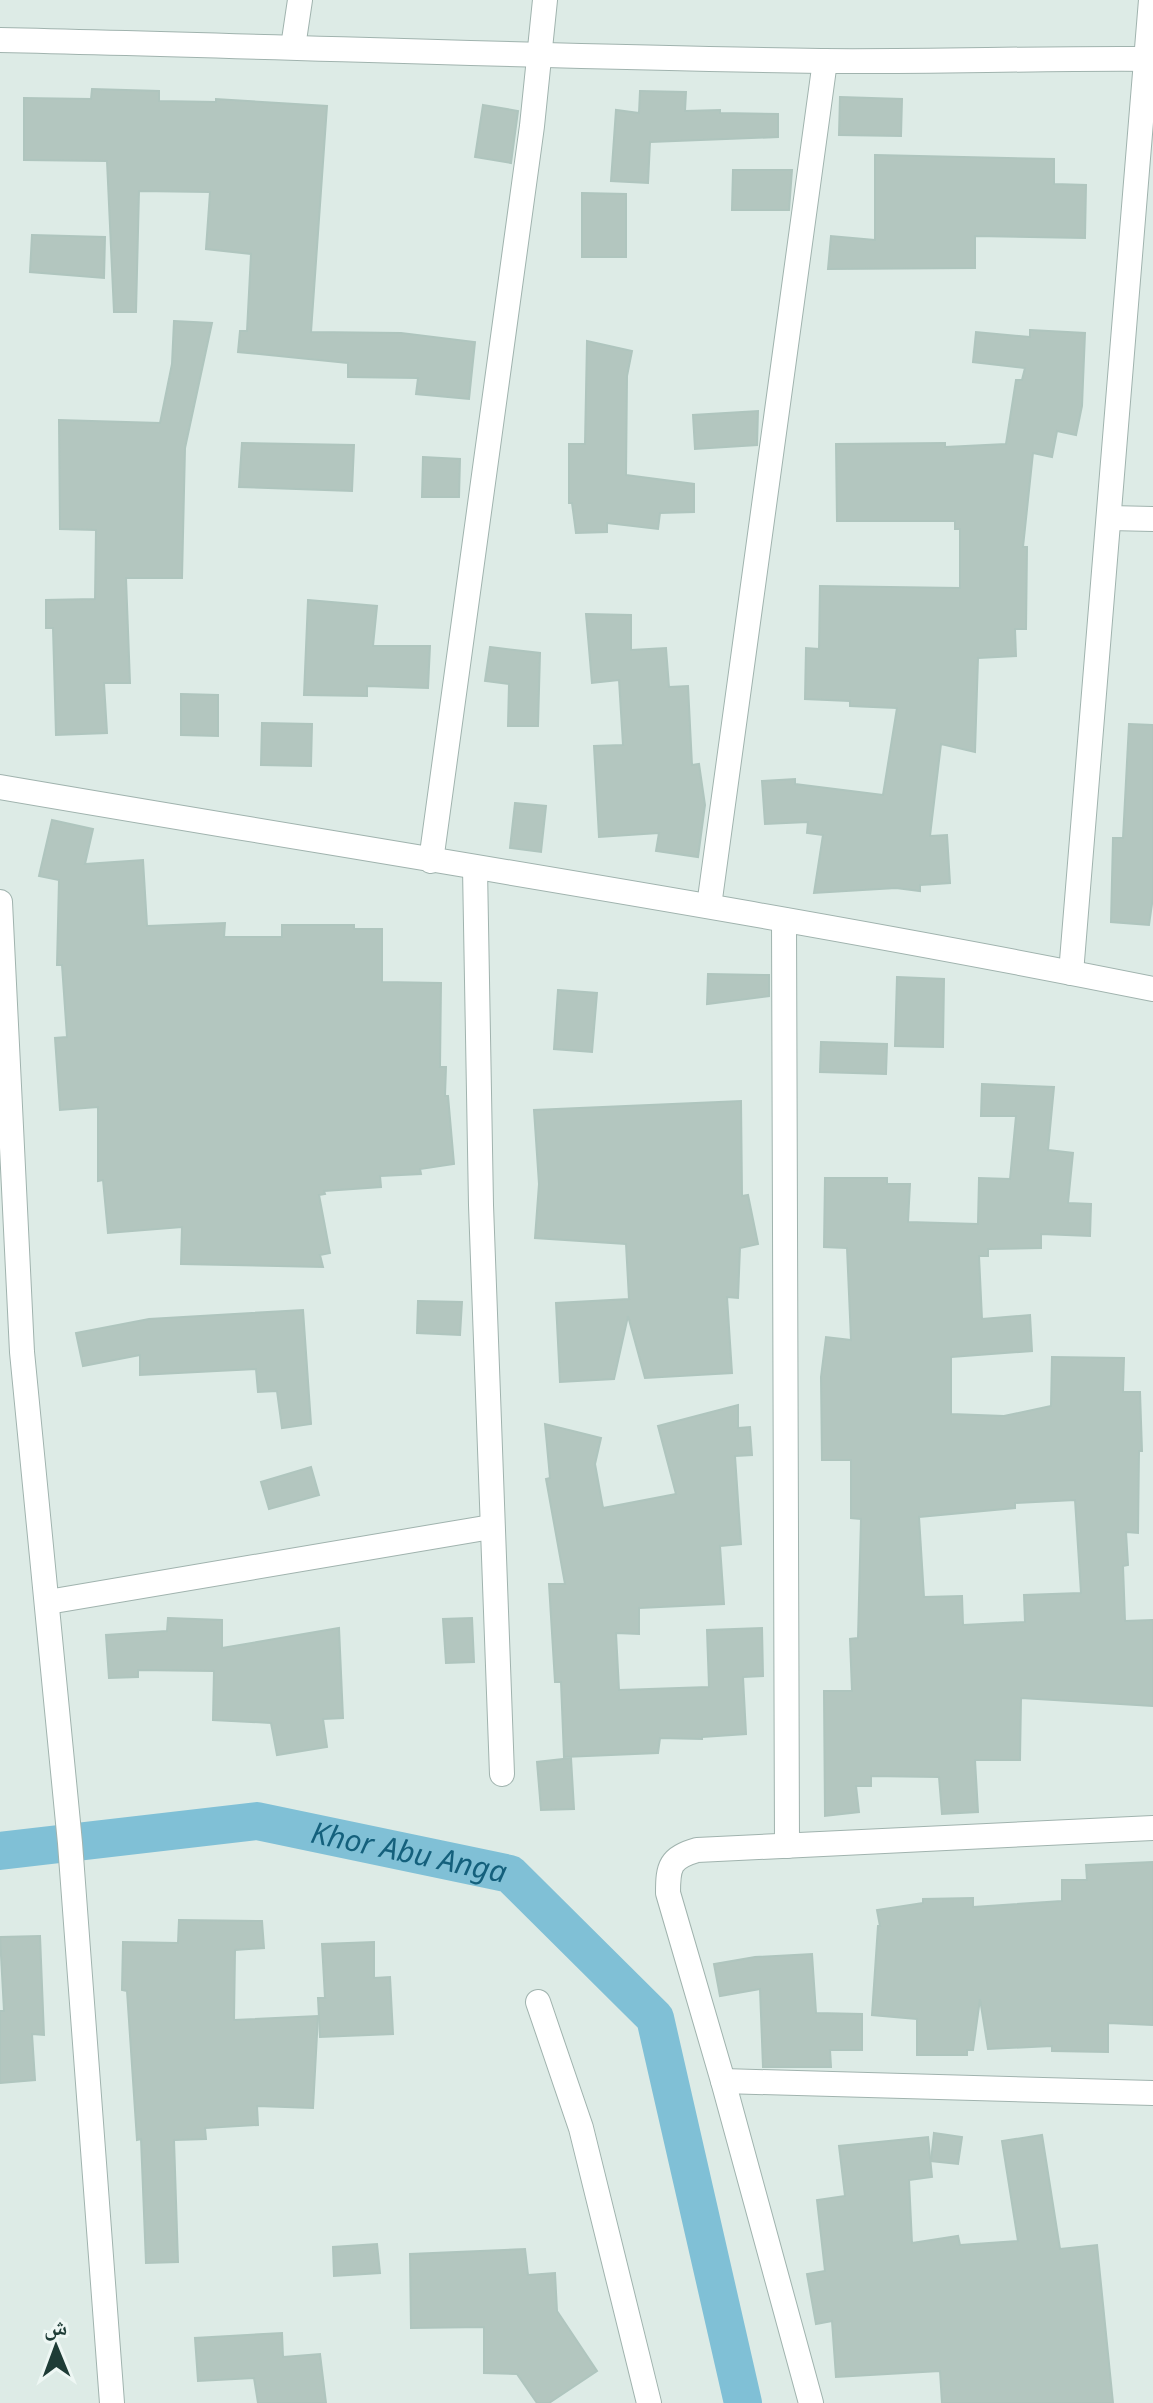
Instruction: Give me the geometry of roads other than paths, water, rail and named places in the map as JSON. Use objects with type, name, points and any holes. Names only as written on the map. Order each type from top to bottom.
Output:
[{"type":"street","points":[[293,47],[300,0]]},
{"type":"street","points":[[431,861],[532,126],[545,0]]},
{"type":"street","points":[[1071,973],[1149,59],[1151,0]]},
{"type":"street","points":[[0,40],[825,61],[1149,59]]},
{"type":"street","points":[[709,906],[825,61]]},
{"type":"street","points":[[1110,518],[1153,519]]},
{"type":"street","points":[[0,787],[709,906],[1153,989]]},
{"type":"street","points":[[475,868],[481,1205],[502,1774]]},
{"type":"street","points":[[0,902],[11,1355],[48,1602],[70,1843],[112,2403]]},
{"type":"street","points":[[784,920],[787,1846]]},
{"type":"street","points":[[48,1602],[491,1527]]},
{"type":"street","points":[[811,2403],[668,1893],[671,1865],[680,1855],[697,1850],[1153,1828]]},
{"type":"street","points":[[538,2002],[581,2128],[649,2403]]},
{"type":"street","points":[[723,2081],[1153,2093]]},
{"type":"waterway","name":"Khor Abu Anga","points":[[0,1851],[257,1821],[510,1874],[655,2018],[743,2403]]}]
